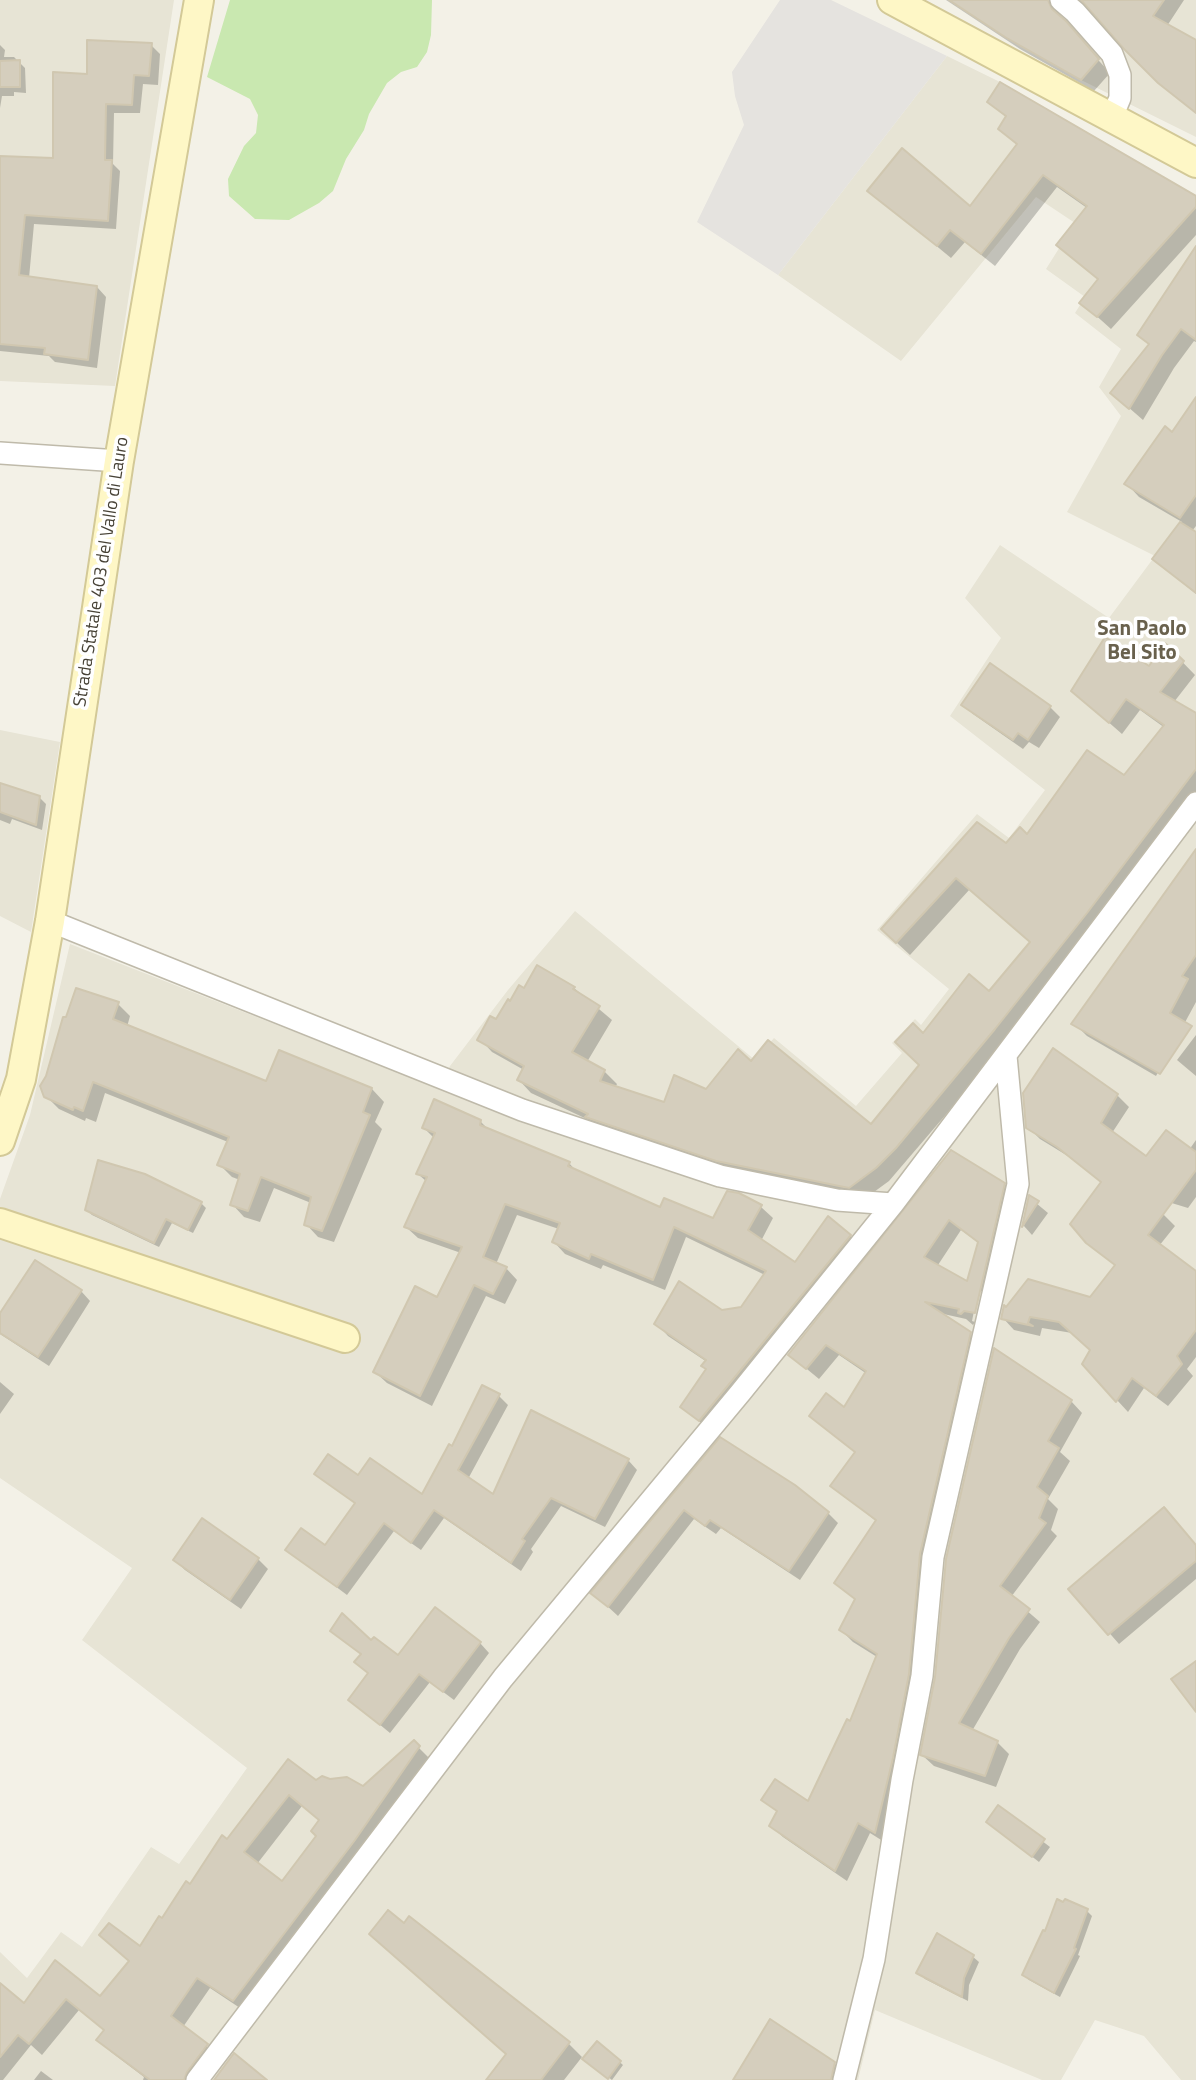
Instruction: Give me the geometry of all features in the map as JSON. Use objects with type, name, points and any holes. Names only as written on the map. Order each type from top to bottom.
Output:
[{"type":"main road","name":"Strada Statale 403 del Vallo di Lauro","points":[[0,1141],[21,1079],[50,921],[119,461],[199,0]]},
{"type":"main road","points":[[892,0],[1196,163]]},
{"type":"main road","points":[[0,1223],[345,1338]]},
{"type":"street","points":[[1061,0],[1112,54],[1120,75],[1120,98],[1112,117]]},
{"type":"street","points":[[0,453],[119,461]]},
{"type":"street","points":[[197,2080],[503,1678],[732,1403],[893,1203],[1196,803]]},
{"type":"street","points":[[50,921],[522,1110],[680,1163],[720,1176],[837,1200],[893,1203]]},
{"type":"street","points":[[844,2080],[874,1959],[902,1780],[922,1676],[933,1557],[1018,1184],[1006,1056]]},
{"type":"shaded area","points":[[0,0],[174,0],[115,386],[0,381]]},
{"type":"shaded area","points":[[780,0],[831,0],[947,56],[778,275],[697,222],[744,125],[735,96],[732,72]]},
{"type":"shaded area","points":[[949,0],[1196,0],[1196,137],[1081,80],[1005,37]]},
{"type":"shaded area","points":[[947,56],[1000,82],[1196,196],[1196,2080],[1181,2080],[1144,2036],[1095,2020],[1061,2080],[1042,2080],[875,2010],[858,2080],[0,2080],[0,1952],[27,1978],[61,1932],[82,1947],[151,1847],[179,1864],[247,1768],[82,1640],[132,1568],[0,1478],[0,1199],[30,1115],[70,944],[438,1088],[450,1066],[508,990],[575,911],[755,1060],[774,1038],[856,1106],[902,1053],[892,1043],[915,1019],[921,1025],[949,989],[877,930],[977,814],[1009,838],[1045,790],[950,716],[1001,638],[965,598],[1000,545],[1109,618],[1155,556],[1067,512],[1121,416],[1099,387],[1121,349],[1075,313],[1085,297],[1046,269],[1075,223],[1036,197],[901,361],[778,275]]},
{"type":"shaded area","points":[[0,730],[60,742],[31,932],[0,916]]},
{"type":"green space","points":[[230,0],[432,0],[431,35],[427,52],[417,67],[401,72],[387,83],[346,159],[333,191],[319,203],[289,220],[255,219],[229,196],[228,179],[244,146],[256,133],[258,115],[250,99],[207,77]]},
{"type":"building","points":[[949,0],[1048,0],[1052,9],[1099,59],[1081,80],[1005,37]]},
{"type":"building","points":[[1081,0],[1164,0],[1153,16],[1196,40],[1196,113],[1158,83]]},
{"type":"building","points":[[87,40],[152,43],[149,76],[134,75],[132,105],[106,104],[105,160],[112,160],[108,221],[25,215],[19,275],[97,286],[88,360],[44,354],[45,348],[0,344],[0,156],[53,158],[53,72],[87,74]]},
{"type":"building","points":[[20,60],[20,87],[0,87],[0,61]]},
{"type":"building","points":[[1000,82],[1196,196],[1196,207],[1097,317],[1079,303],[1098,279],[1056,245],[1087,206],[1043,175],[981,254],[950,230],[937,246],[867,191],[902,148],[970,206],[1017,144],[998,129],[1006,116],[987,102]]},
{"type":"building","points":[[1196,246],[1196,340],[1181,329],[1129,409],[1110,393],[1149,344],[1137,335]]},
{"type":"building","points":[[1196,397],[1196,495],[1180,518],[1124,484],[1165,426],[1172,432]]},
{"type":"building","points":[[1180,522],[1196,532],[1196,593],[1152,559]]},
{"type":"building","points":[[1105,637],[1149,666],[1165,643],[1184,661],[1160,692],[1196,713],[1196,769],[995,1029],[896,1148],[876,1168],[849,1188],[716,1161],[585,1117],[588,1114],[517,1080],[524,1066],[477,1040],[490,1016],[496,1019],[519,985],[524,988],[537,965],[575,987],[573,989],[600,1006],[572,1052],[605,1070],[600,1081],[664,1102],[674,1075],[706,1089],[738,1049],[751,1061],[768,1040],[871,1124],[919,1065],[895,1042],[913,1023],[923,1033],[969,974],[989,991],[1030,942],[956,878],[896,943],[881,929],[977,822],[1006,843],[1020,827],[1027,834],[1087,750],[1124,775],[1164,725],[1126,699],[1109,723],[1071,691]]},
{"type":"building","points":[[990,663],[1051,706],[1028,740],[1018,733],[1013,740],[961,705]]},
{"type":"building","points":[[0,783],[40,796],[36,825],[0,812]]},
{"type":"building","points":[[1196,849],[1196,955],[1182,976],[1188,979],[1170,1013],[1192,1026],[1160,1074],[1071,1024]]},
{"type":"building","points":[[76,988],[119,1002],[113,1019],[266,1081],[279,1050],[372,1088],[363,1112],[370,1115],[322,1231],[304,1225],[311,1197],[261,1177],[248,1211],[230,1205],[240,1174],[217,1165],[229,1137],[93,1082],[83,1111],[74,1107],[73,1110],[44,1097],[40,1086],[46,1076],[63,1017],[66,1017]]},
{"type":"building","points":[[1053,1048],[1118,1094],[1101,1123],[1146,1156],[1166,1130],[1196,1152],[1196,1170],[1148,1235],[1196,1271],[1196,1330],[1177,1356],[1182,1364],[1156,1396],[1132,1378],[1116,1402],[1082,1364],[1090,1350],[1059,1322],[1030,1317],[1028,1323],[1033,1326],[1001,1319],[1004,1305],[1006,1307],[1028,1279],[1090,1297],[1115,1265],[1086,1243],[1070,1224],[1101,1182],[1057,1147],[1026,1128],[1023,1093]]},
{"type":"building","points":[[434,1099],[481,1120],[480,1125],[570,1162],[568,1166],[660,1207],[664,1198],[713,1218],[727,1191],[739,1193],[762,1205],[748,1230],[795,1262],[828,1216],[851,1235],[699,1421],[680,1407],[706,1369],[701,1366],[706,1360],[654,1324],[679,1281],[722,1310],[741,1307],[766,1271],[674,1227],[653,1280],[591,1254],[589,1259],[552,1242],[560,1223],[505,1204],[483,1257],[507,1267],[493,1294],[474,1285],[420,1396],[373,1372],[415,1286],[437,1297],[462,1247],[404,1227],[427,1177],[416,1174],[435,1133],[422,1128]]},
{"type":"building","points":[[951,1150],[1005,1183],[975,1313],[964,1311],[961,1314],[958,1313],[959,1309],[925,1302],[971,1332],[920,1554],[909,1674],[875,1833],[858,1823],[835,1871],[769,1826],[777,1811],[761,1800],[775,1779],[808,1801],[847,1719],[850,1721],[877,1654],[839,1630],[855,1599],[834,1583],[876,1520],[830,1486],[855,1452],[809,1416],[826,1393],[844,1407],[866,1371],[826,1345],[806,1369],[788,1355]],"holes":[[[949,1220],[978,1242],[967,1281],[924,1257]]]},
{"type":"building","points":[[98,1160],[145,1174],[202,1202],[188,1230],[166,1219],[154,1243],[85,1210]]},
{"type":"building","points":[[1029,1195],[1039,1201],[1022,1227]]},
{"type":"building","points":[[35,1260],[82,1290],[38,1357],[0,1333],[0,1313]]},
{"type":"building","points":[[994,1348],[1072,1400],[1048,1441],[1059,1448],[1037,1487],[1048,1496],[1039,1518],[1046,1523],[1000,1586],[1030,1609],[1009,1638],[959,1723],[998,1741],[985,1776],[920,1755],[935,1677],[946,1559]]},
{"type":"building","points":[[482,1385],[500,1394],[458,1470],[493,1494],[531,1410],[629,1459],[595,1519],[551,1498],[522,1539],[525,1541],[511,1563],[434,1510],[411,1543],[384,1523],[337,1587],[285,1550],[301,1528],[325,1545],[355,1503],[314,1474],[328,1454],[358,1475],[370,1458],[422,1494],[449,1444],[452,1446]]},
{"type":"building","points":[[720,1437],[795,1485],[829,1512],[789,1571],[710,1520],[705,1526],[684,1510],[608,1607],[590,1593]]},
{"type":"building","points":[[1164,1507],[1196,1545],[1196,1561],[1108,1635],[1068,1589]]},
{"type":"building","points":[[202,1518],[259,1558],[230,1600],[173,1560]]},
{"type":"building","points":[[435,1607],[481,1642],[443,1692],[419,1674],[380,1725],[348,1700],[368,1673],[354,1662],[361,1654],[330,1631],[342,1613],[371,1640],[374,1637],[398,1655]]},
{"type":"building","points":[[1196,1661],[1196,1712],[1171,1679]]},
{"type":"building","points":[[414,1740],[420,1746],[355,1840],[233,2001],[197,1978],[171,2016],[208,2044],[184,2080],[150,2080],[96,2040],[104,2030],[66,1999],[29,2044],[18,2035],[0,2057],[0,1983],[24,2003],[55,1960],[100,1996],[129,1961],[99,1935],[109,1923],[140,1946],[186,1881],[190,1884],[222,1835],[227,1839],[288,1759],[316,1780],[322,1776],[330,1779],[347,1777],[363,1786]],"holes":[[[289,1795],[319,1820],[311,1831],[316,1836],[282,1881],[244,1852]]]},
{"type":"building","points":[[998,1805],[1045,1839],[1032,1857],[986,1822]]},
{"type":"building","points":[[1057,1899],[1063,1902],[1065,1899],[1088,1909],[1074,1948],[1076,1949],[1054,1993],[1022,1975],[1043,1930],[1045,1931]]},
{"type":"building","points":[[388,1910],[404,1923],[409,1916],[570,2042],[541,2080],[486,2080],[506,2054],[369,1934]]},
{"type":"building","points":[[937,1933],[974,1955],[964,1978],[962,1997],[916,1973]]},
{"type":"building","points":[[770,2019],[835,2062],[831,2080],[733,2080]]},
{"type":"building","points":[[597,2041],[621,2061],[608,2079],[582,2059]]},
{"type":"building","points":[[234,2053],[267,2080],[214,2080]]},
{"type":"district","name":"San Paolo Bel Sito","points":[[1142,642]]}]
